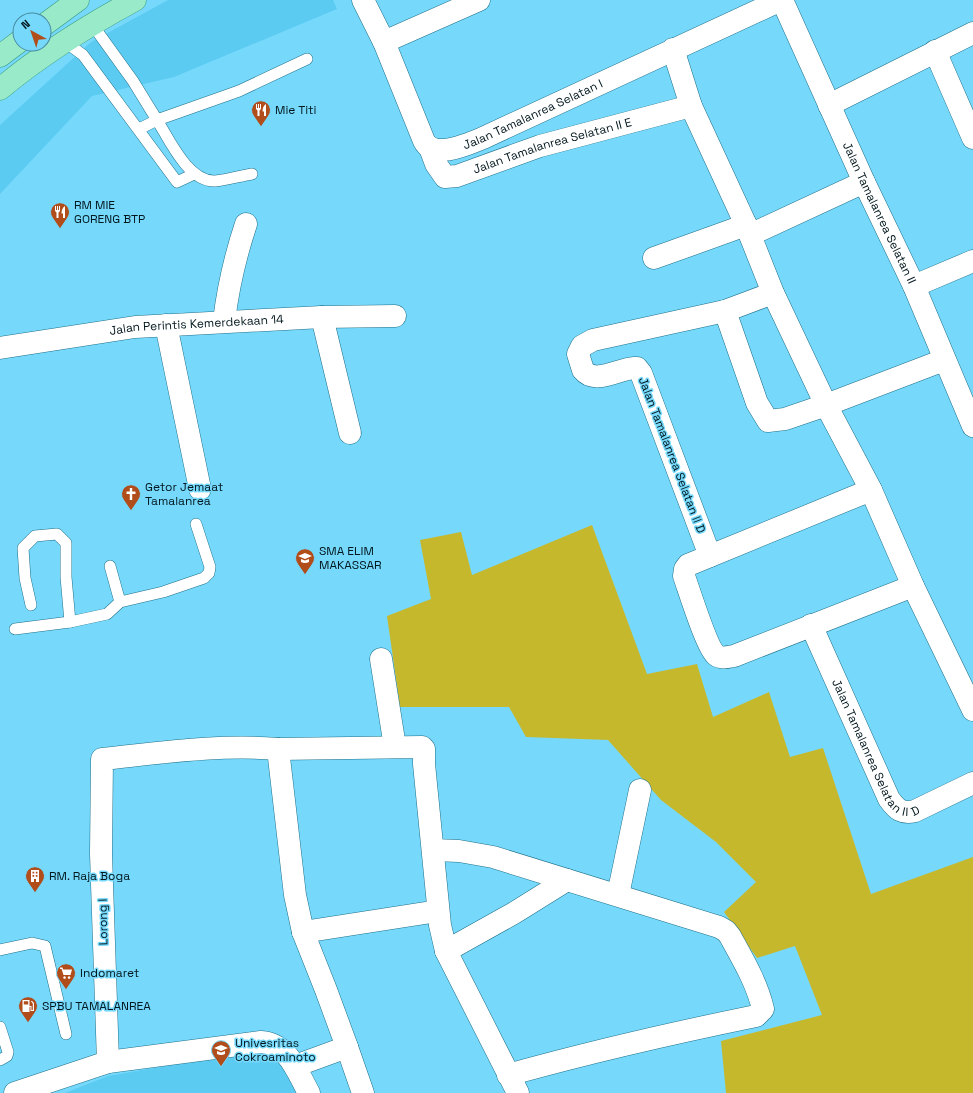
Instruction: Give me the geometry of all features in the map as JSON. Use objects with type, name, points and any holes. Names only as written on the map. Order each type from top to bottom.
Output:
[{"type":"main road","points":[[52,19],[75,0],[92,24]]},
{"type":"main road","points":[[0,89],[36,59],[92,24],[135,0]]},
{"type":"main road","points":[[0,56],[12,47]]},
{"type":"street","points":[[363,0],[384,42],[424,141],[430,148]]},
{"type":"street","points":[[384,42],[479,0]]},
{"type":"street","name":"Jalan Tamalanrea Selatan I","points":[[430,148],[439,150],[470,143],[781,0]]},
{"type":"street","name":"Jalan Tamalanrea Selatan II","points":[[781,0],[864,182],[914,286],[973,426]]},
{"type":"street","points":[[829,105],[973,33]]},
{"type":"street","points":[[673,50],[691,106],[748,230],[773,293],[826,405],[871,490],[913,586],[973,710]]},
{"type":"street","points":[[935,51],[973,138]]},
{"type":"street","name":"Jalan Tamalanrea Selatan II E","points":[[430,148],[436,164],[445,177],[458,176],[540,146],[691,106]]},
{"type":"street","points":[[654,258],[748,230],[864,182]]},
{"type":"street","points":[[224,321],[230,277],[235,255],[246,224]]},
{"type":"street","points":[[914,286],[973,261]]},
{"type":"street","name":"Jalan Tamalanrea Selatan II D","points":[[710,556],[641,374],[637,368],[634,368],[606,375],[593,376],[583,370],[578,354],[582,346],[593,340],[725,311],[773,293]]},
{"type":"street","points":[[725,311],[757,402],[768,421],[775,421],[826,405],[944,360]]},
{"type":"street","name":"Jalan Perintis Kemerdekaan 14","points":[[0,348],[81,334],[166,325],[322,317],[395,316]]},
{"type":"street","points":[[322,317],[350,433]]},
{"type":"street","points":[[166,325],[200,489]]},
{"type":"street","points":[[871,490],[692,562],[685,569],[684,573],[708,641],[717,656],[721,658],[734,656],[913,586]]},
{"type":"street","name":"Jalan Tamalanrea Selatan II D","points":[[811,625],[889,799],[895,808],[900,812],[908,813],[915,811],[973,783]]},
{"type":"street","points":[[381,660],[395,746]]},
{"type":"street","name":"Lorong I","points":[[108,1062],[100,854],[102,759],[193,749],[248,746],[278,749]]},
{"type":"street","points":[[363,1093],[326,990],[303,932],[297,904],[278,749],[395,746],[422,747],[424,749],[424,764],[438,911],[446,951],[513,1084],[649,1038],[760,1014],[763,1009],[762,1002],[751,974],[726,931],[719,927],[483,854],[433,850]]},
{"type":"street","points":[[618,895],[640,790]]},
{"type":"street","points":[[446,951],[514,913],[567,880]]},
{"type":"street","points":[[303,932],[438,911]]},
{"type":"street","points":[[15,1093],[108,1062],[261,1042],[271,1043],[283,1050],[295,1066],[309,1093]]},
{"type":"street","points":[[295,1066],[347,1047]]},
{"type":"lane","points":[[92,24],[133,81],[185,166],[194,174],[213,181],[252,174]]},
{"type":"lane","points":[[64,41],[83,55],[177,182],[194,174]]},
{"type":"lane","points":[[139,129],[157,120],[239,91],[307,59]]},
{"type":"lane","points":[[15,629],[70,622],[108,614],[120,602],[189,584],[204,578],[209,573],[210,567],[196,524]]},
{"type":"lane","points":[[31,605],[25,578],[23,548],[36,536],[56,534],[66,543],[66,576],[70,622]]},
{"type":"lane","points":[[110,566],[120,602]]},
{"type":"lane","points":[[0,950],[32,942],[45,946],[66,1034]]},
{"type":"lane","points":[[0,1027],[8,1052],[7,1056],[0,1060]]},
{"type":"shaded area","points":[[168,0],[333,0],[337,9],[174,77],[92,96],[0,194],[0,125],[91,42]]},
{"type":"shaded area","points":[[592,525],[647,674],[697,664],[713,717],[769,692],[790,757],[823,748],[871,894],[973,857],[973,1093],[726,1093],[721,1041],[822,1015],[795,946],[757,958],[724,912],[756,882],[716,842],[661,800],[608,740],[526,737],[509,707],[400,707],[387,616],[431,599],[420,540],[461,532],[472,575]]},
{"type":"shaded area","name":"Univesritas Cokroaminoto","points":[[274,1047],[296,1093],[65,1093],[108,1076]]},
{"type":"place","name":"Mie Titi","points":[[261,127]]},
{"type":"place","name":"RM MIE GORENG BTP","points":[[60,229]]},
{"type":"place","name":"Getor Jemaat Tamalanrea","points":[[131,511]]},
{"type":"place","name":"SMA ELIM MAKASSAR","points":[[305,575]]},
{"type":"place","name":"RM. Raja Boga","points":[[35,893]]},
{"type":"place","name":"Indomaret","points":[[66,990]]},
{"type":"place","name":"SPBU TAMALANREA","points":[[28,1023]]},
{"type":"place","name":"Univesritas Cokroaminoto","points":[[221,1067]]}]
